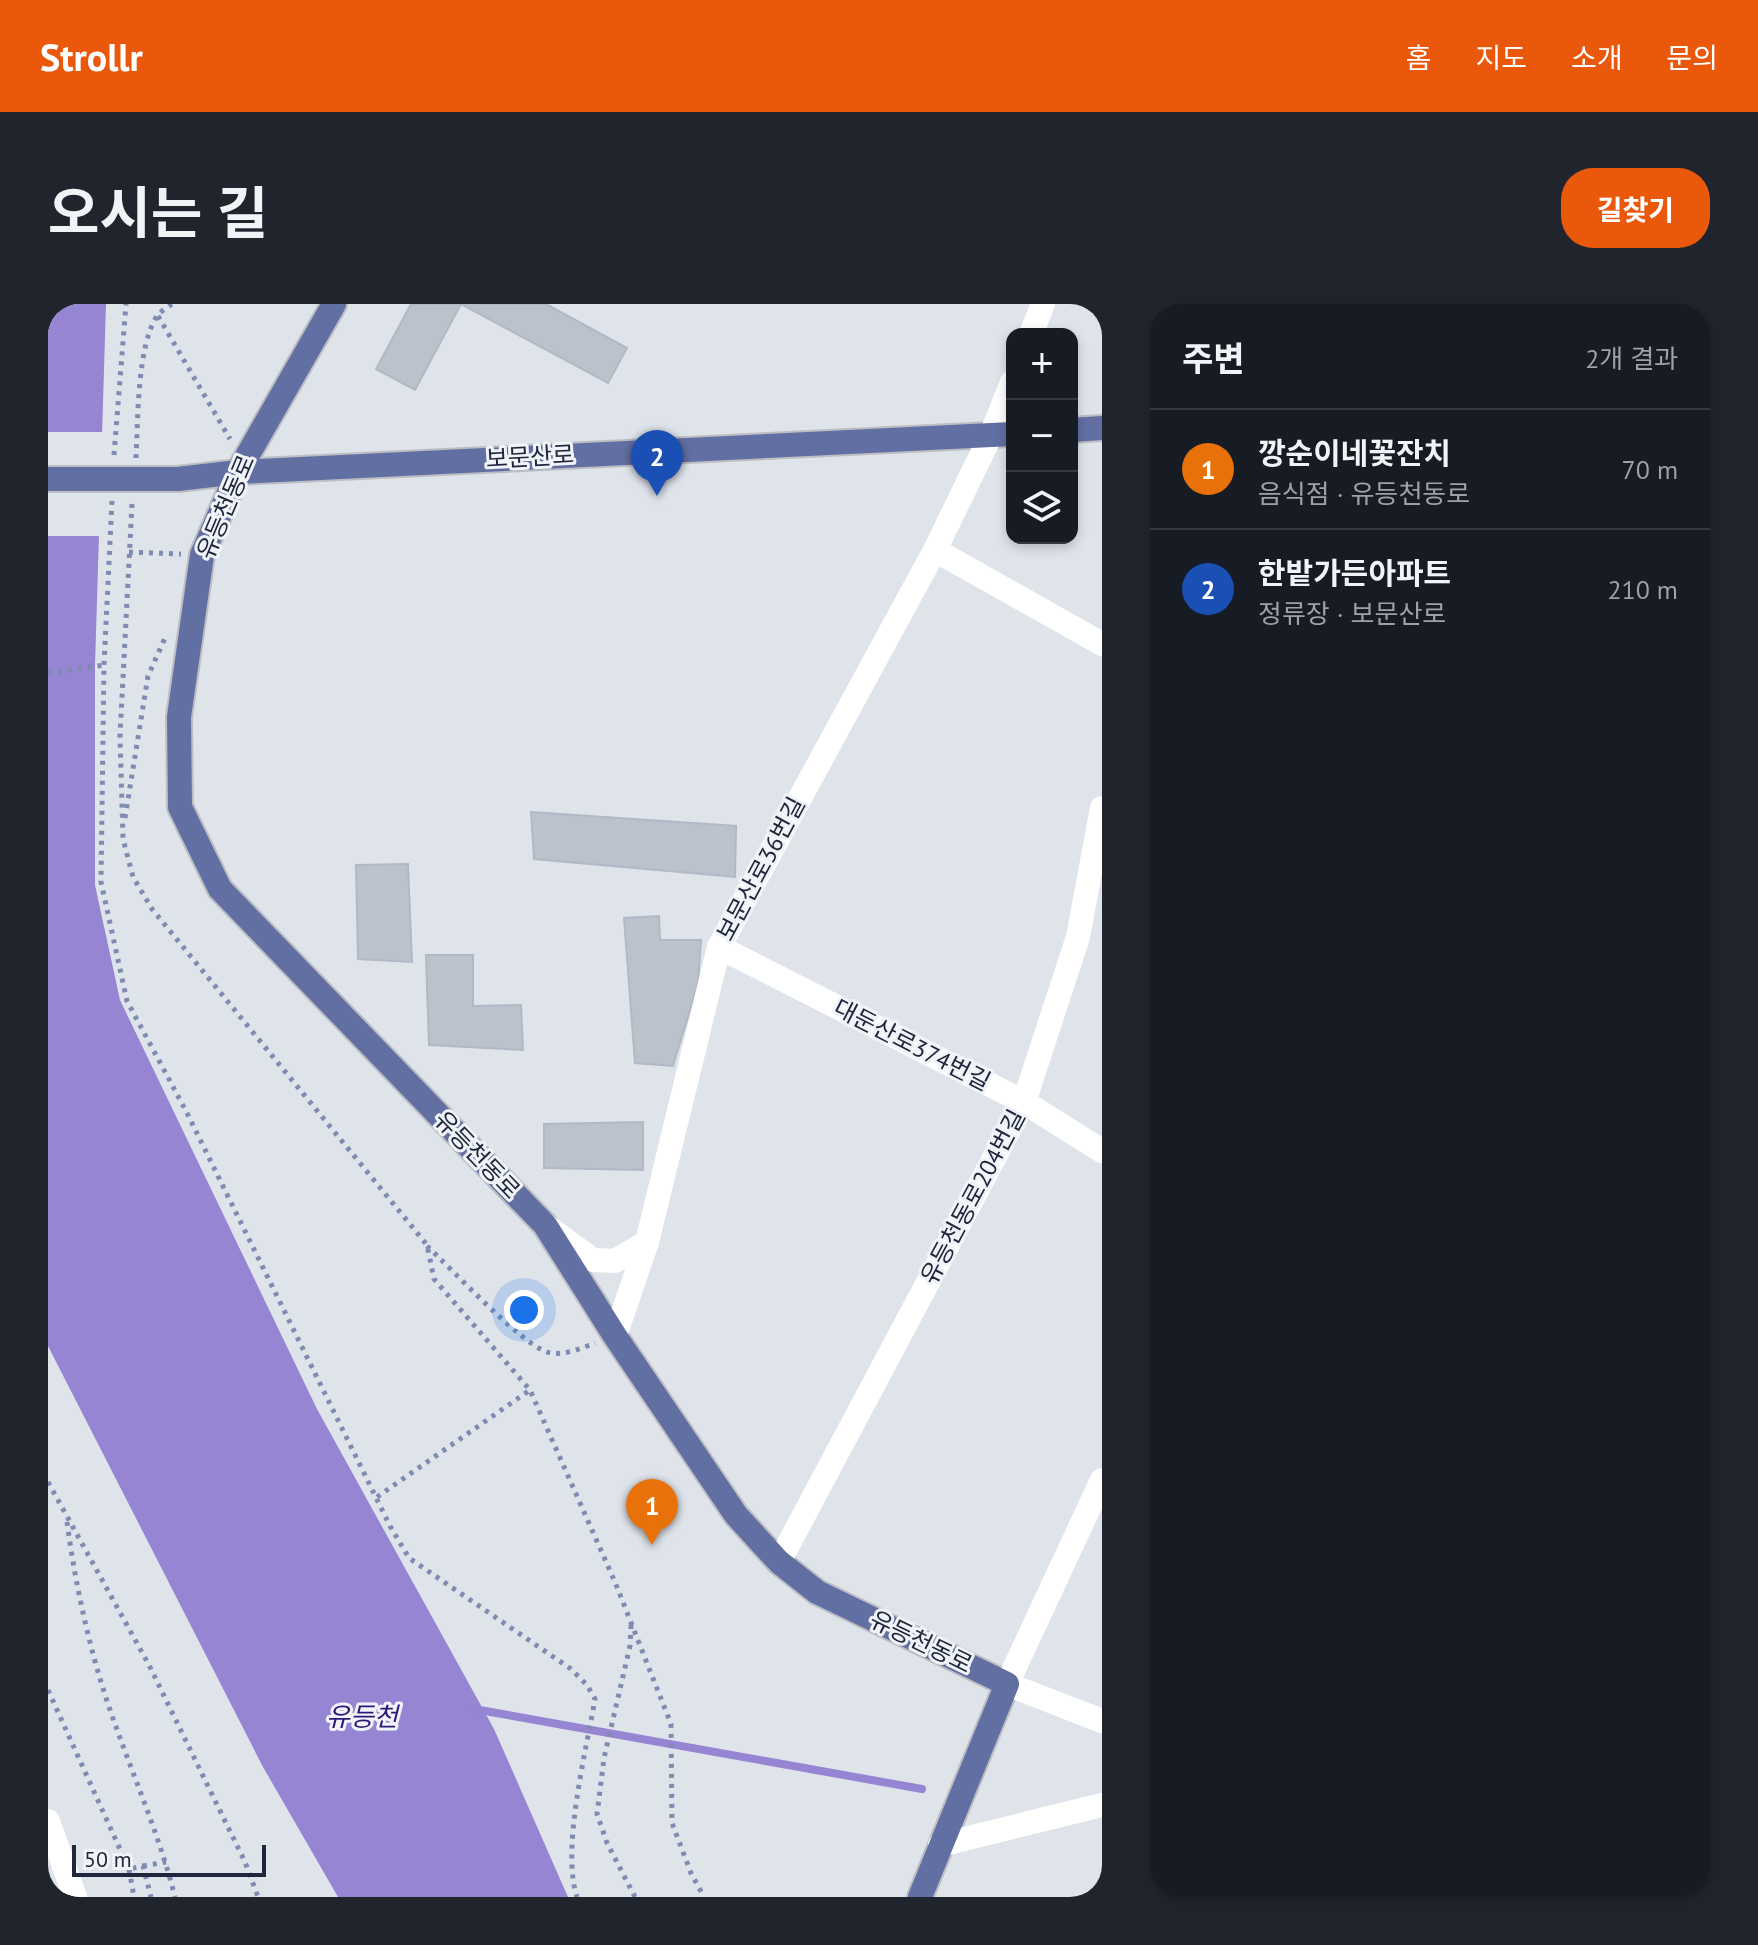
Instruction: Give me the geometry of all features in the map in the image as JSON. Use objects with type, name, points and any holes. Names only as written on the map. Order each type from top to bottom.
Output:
[{"type":"main road","name":"유등천동로","points":[[334,304],[238,472],[202,555],[179,717],[180,807],[220,889],[545,1225],[615,1336],[736,1515],[779,1562],[817,1592],[1007,1684]]},
{"type":"main road","points":[[1078,430],[1102,428]]},
{"type":"main road","name":"보문산로","points":[[48,479],[178,479],[238,472],[1001,434]]},
{"type":"main road","points":[[920,1897],[1007,1684]]},
{"type":"street","points":[[1033,328],[1043,304]]},
{"type":"street","name":"보문산로36번길","points":[[615,1336],[647,1242],[719,947],[1001,434],[1008,400]]},
{"type":"street","points":[[935,550],[1102,644]]},
{"type":"street","name":"유등천동로204번길","points":[[779,1562],[1024,1102],[1078,937],[1102,808]]},
{"type":"street","name":"대둔산로374번길","points":[[719,947],[1024,1102],[1102,1151]]},
{"type":"street","points":[[545,1225],[593,1260],[615,1261],[647,1242]]},
{"type":"street","points":[[1102,1480],[1007,1684],[1102,1721]]},
{"type":"street","points":[[940,1845],[1102,1805]]},
{"type":"street","points":[[48,1821],[75,1897]]},
{"type":"path","points":[[114,463],[126,304]]},
{"type":"path","points":[[157,316],[228,435]]},
{"type":"path","points":[[112,494],[104,665],[101,882],[127,1001],[186,1111],[409,1558],[571,1669],[587,1685],[595,1699],[572,1836],[573,1884],[577,1897]]},
{"type":"path","points":[[129,552],[195,555]]},
{"type":"path","points":[[123,839],[130,777],[148,676],[162,643],[177,620],[194,604]]},
{"type":"path","points":[[48,673],[104,665]]},
{"type":"path","points":[[427,1245],[525,1339],[549,1353],[576,1351],[615,1336]]},
{"type":"path","points":[[376,1497],[530,1390]]},
{"type":"path","points":[[48,1482],[149,1665],[245,1862],[258,1897]]},
{"type":"path","points":[[67,1519],[75,1580],[106,1698],[166,1862],[175,1897]]},
{"type":"path","points":[[635,1897],[607,1843],[597,1814],[604,1758],[630,1646],[631,1620],[671,1724],[672,1823],[691,1873],[704,1897]]},
{"type":"path","points":[[48,1690],[129,1869],[134,1897]]},
{"type":"path","points":[[129,1869],[166,1862]]},
{"type":"path","points":[[143,1866],[151,1897]]},
{"type":"water","name":"유등천","points":[[48,304],[106,304],[95,666],[95,885],[120,1000],[317,1409],[494,1729],[568,1897],[338,1897],[263,1767],[48,1346]]},
{"type":"pier","points":[[48,432],[104,432],[102,536],[48,536]]},
{"type":"building","points":[[411,304],[461,304],[415,390],[376,369]]},
{"type":"building","points":[[461,304],[546,304],[627,348],[608,383]]},
{"type":"building","points":[[531,812],[736,826],[735,877],[534,859]]},
{"type":"building","points":[[408,864],[412,962],[358,959],[356,865]]},
{"type":"building","points":[[659,916],[660,940],[701,940],[698,984],[673,1066],[635,1063],[624,918]]},
{"type":"building","points":[[426,955],[473,955],[473,1006],[521,1005],[523,1050],[429,1045]]},
{"type":"building","points":[[643,1122],[643,1170],[544,1168],[544,1124]]},
{"type":"waterway","points":[[474,1709],[922,1789]]},
{"type":"place","name":"한밭가든아파트","points":[[657,496]]},
{"type":"place","name":"깡순이네꽃잔치","points":[[652,1545]]}]
